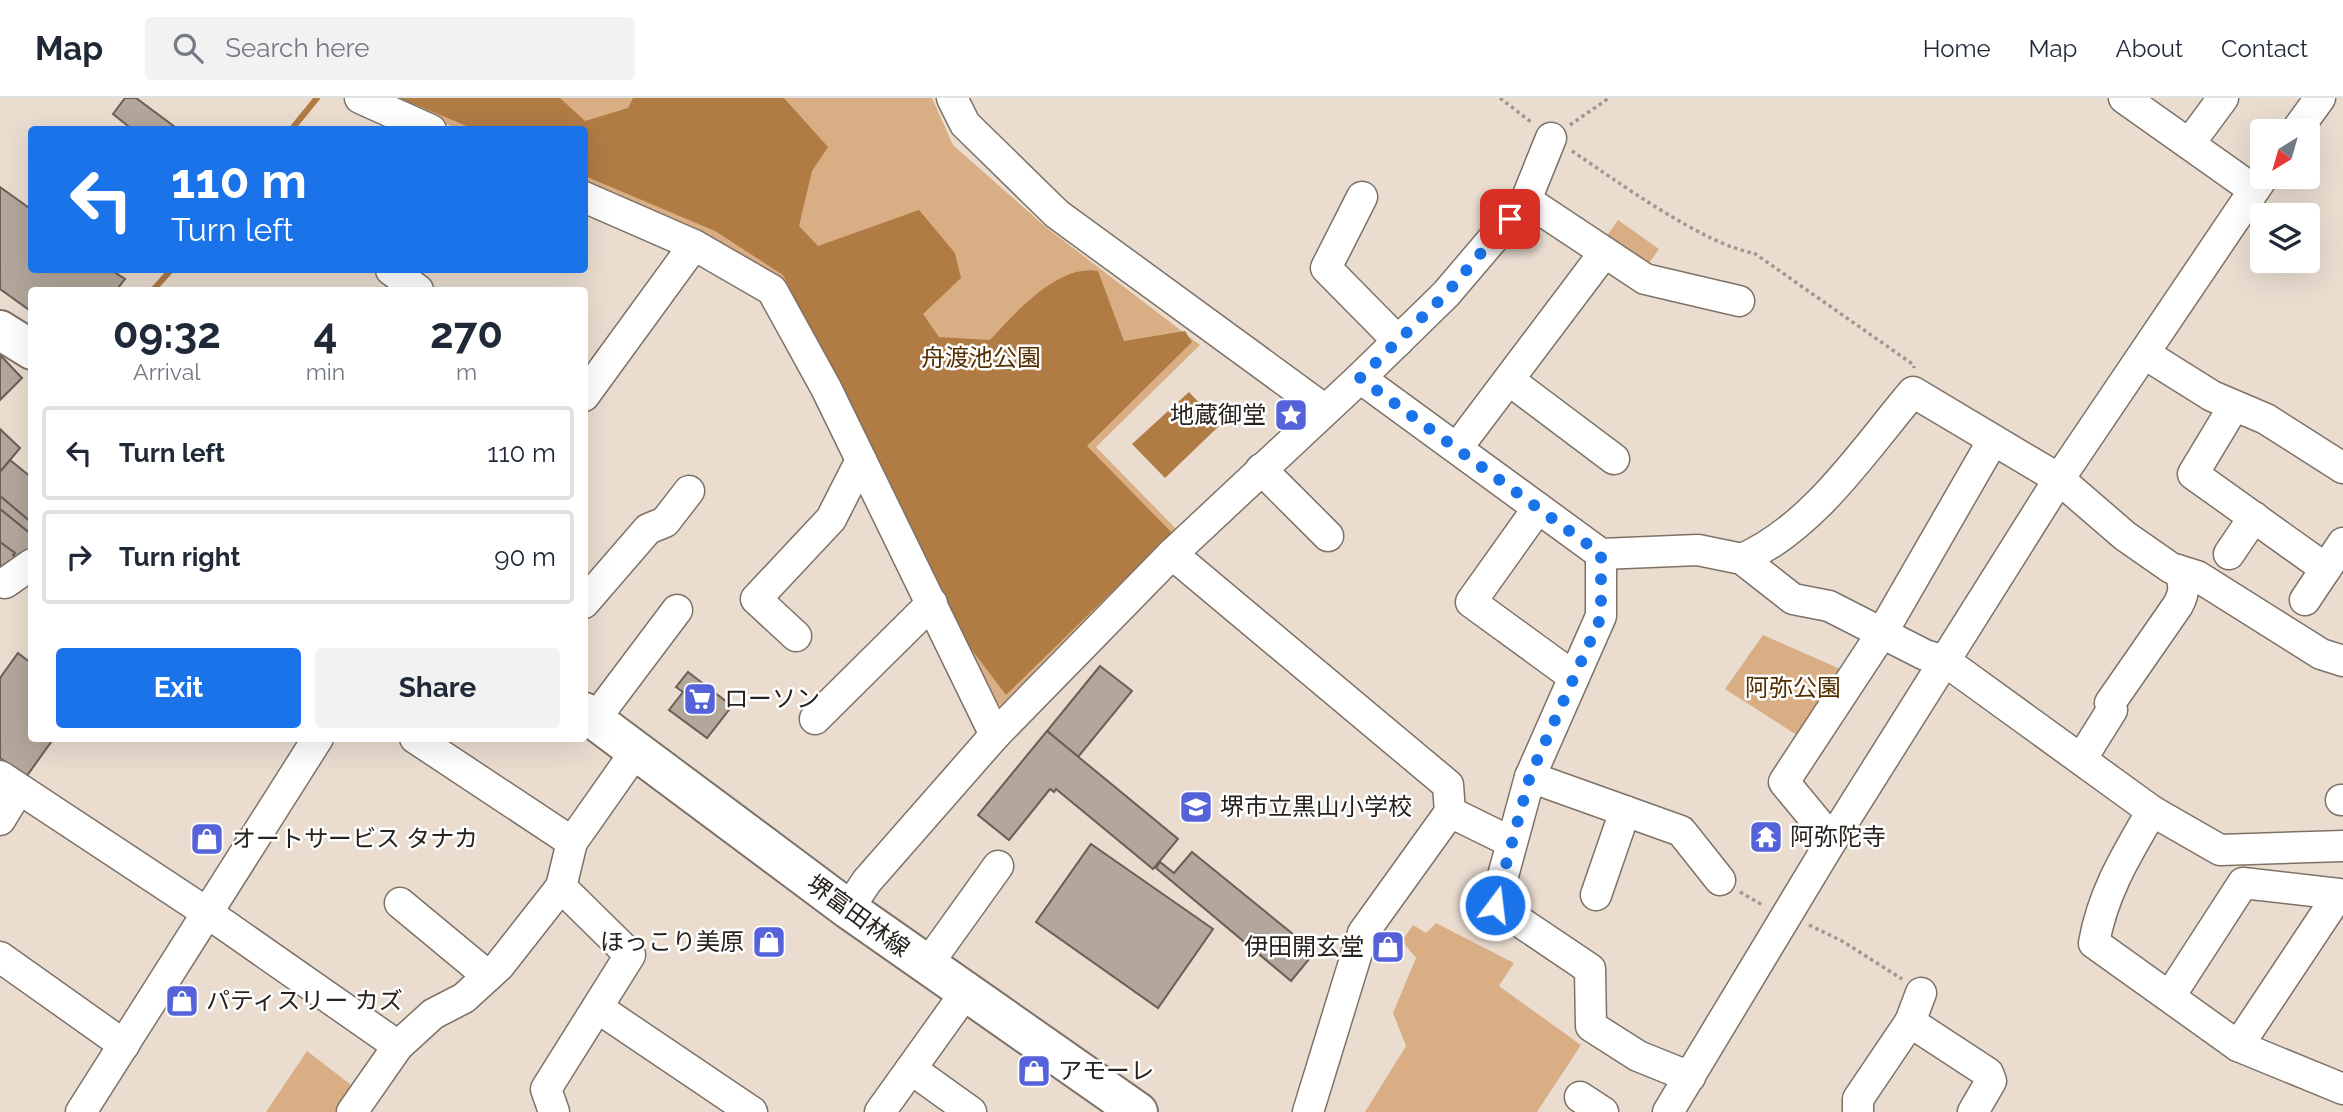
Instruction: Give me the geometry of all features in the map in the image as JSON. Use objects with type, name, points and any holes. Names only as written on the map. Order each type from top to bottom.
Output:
[{"type":"main road","points":[[0,330],[28,348]]},
{"type":"main road","name":"堺富田林線","points":[[590,715],[1116,1106]]},
{"type":"street","points":[[360,98],[423,126]]},
{"type":"street","points":[[952,98],[965,124],[1056,214],[1325,410]]},
{"type":"street","points":[[2124,98],[2189,144],[2250,178]]},
{"type":"street","points":[[2189,144],[2223,98]]},
{"type":"street","points":[[2305,119],[2320,98]]},
{"type":"street","points":[[848,909],[867,880],[995,735],[1172,554],[1446,294],[1526,200],[1551,138]]},
{"type":"street","points":[[1668,1112],[1832,840],[2059,479],[2255,189]]},
{"type":"street","points":[[1362,197],[1326,268],[1398,341]]},
{"type":"street","points":[[588,199],[694,246],[772,290],[826,388],[995,735]]},
{"type":"street","points":[[1526,200],[1645,279],[1739,301]]},
{"type":"street","points":[[588,391],[694,246]]},
{"type":"street","points":[[1457,448],[1604,253]]},
{"type":"street","points":[[395,273],[414,287]]},
{"type":"street","points":[[2145,354],[2212,396],[2266,419],[2343,468]]},
{"type":"street","points":[[1360,378],[1601,554],[1698,550],[1742,559],[1793,599],[1829,606],[1945,661],[2152,811],[2220,850],[2343,846]]},
{"type":"street","points":[[1509,380],[1614,459]]},
{"type":"street","points":[[1742,559],[1763,550],[1815,507],[1913,392],[2059,479],[2126,536],[2178,570],[2197,576],[2321,654],[2343,661]]},
{"type":"street","points":[[2234,406],[2193,474],[2326,569]]},
{"type":"street","points":[[1832,840],[1784,782],[1882,633],[1993,442]]},
{"type":"street","points":[[781,633],[756,599],[831,519],[862,460]]},
{"type":"street","points":[[1261,469],[1328,536]]},
{"type":"street","points":[[588,598],[648,529],[664,522],[689,492]]},
{"type":"street","points":[[1538,508],[1471,602],[1574,677]]},
{"type":"street","points":[[2230,554],[2254,517]]},
{"type":"street","points":[[2305,600],[2343,543]]},
{"type":"street","points":[[1172,554],[1448,785],[1450,812],[1363,933],[1308,1112]]},
{"type":"street","points":[[1601,554],[1601,617],[1530,776],[1495,905],[1590,969],[1591,1026],[1638,1056],[1690,1077]]},
{"type":"street","points":[[5,583],[28,567]]},
{"type":"street","points":[[2082,758],[2112,710],[2110,703],[2178,605],[2184,593],[2184,581],[2178,570]]},
{"type":"street","points":[[815,719],[932,603]]},
{"type":"street","points":[[590,715],[677,610]]},
{"type":"street","points":[[81,1112],[209,914],[316,742]]},
{"type":"street","points":[[421,742],[572,842]]},
{"type":"street","points":[[352,1112],[398,1046],[433,1014],[464,998],[499,966],[561,887],[572,842],[636,751]]},
{"type":"street","points":[[1530,776],[1681,831],[1720,880]]},
{"type":"street","points":[[0,820],[9,783],[209,914],[398,1046]]},
{"type":"street","points":[[1595,895],[1625,811]]},
{"type":"street","points":[[2152,811],[2112,880],[2099,914],[2094,943],[2238,1046],[2343,1089]]},
{"type":"street","points":[[1450,812],[1511,842]]},
{"type":"street","points":[[927,965],[967,895],[998,866]]},
{"type":"street","points":[[2170,996],[2243,883],[2339,894],[2238,1046]]},
{"type":"street","points":[[554,1112],[546,1090],[631,955],[561,887]]},
{"type":"street","points":[[400,903],[488,976]]},
{"type":"street","points":[[15,961],[124,1045]]},
{"type":"street","points":[[880,1112],[966,992]]},
{"type":"street","points":[[1858,1112],[1858,1099],[1910,1022],[1921,993]]},
{"type":"street","points":[[598,1008],[752,1112]]},
{"type":"street","points":[[1910,1022],[1988,1073],[1991,1081],[1973,1112]]},
{"type":"street","points":[[911,1069],[971,1112]]},
{"type":"path","points":[[1500,98],[1551,138],[1646,199],[1736,250],[1754,253],[1914,365],[1913,392]]},
{"type":"path","points":[[1551,138],[1609,98]]},
{"type":"path","points":[[1720,880],[1788,917],[1842,941],[1921,993]]},
{"type":"green space","name":"舟渡池公園","points":[[385,98],[932,98],[953,145],[1047,228],[1200,345],[1096,447],[1179,532],[1057,660],[1000,706],[975,673],[795,317],[588,189],[588,126],[451,126]]},
{"type":"green space","points":[[1618,220],[1659,249],[1645,269],[1604,240]]},
{"type":"green space","name":"阿弥公園","points":[[1763,635],[1847,672],[1803,739],[1725,689]]},
{"type":"green space","points":[[1436,923],[1514,963],[1499,986],[1581,1045],[1537,1112],[1365,1112],[1406,1046],[1393,1013],[1416,958],[1402,941],[1413,925],[1426,933]]},
{"type":"green space","points":[[307,1051],[359,1091],[344,1112],[266,1112]]},
{"type":"shaded area","name":"舟渡池公園","points":[[399,98],[560,98],[585,121],[628,108],[633,98],[784,98],[828,147],[812,171],[799,226],[818,246],[919,210],[955,253],[961,278],[923,314],[939,337],[990,340],[1025,304],[1053,283],[1083,271],[1098,271],[1124,341],[1185,331],[1192,342],[1087,446],[1172,533],[1006,695],[966,642],[783,275],[715,231],[588,177],[588,126],[467,126]]},
{"type":"shaded area","points":[[1189,392],[1220,425],[1165,478],[1132,444]]},
{"type":"building","points":[[125,98],[136,98],[174,126],[128,126],[113,114]]},
{"type":"building","points":[[0,187],[28,207],[28,273],[116,273],[125,279],[119,287],[28,287],[28,309],[0,289]]},
{"type":"building","points":[[0,357],[22,378],[0,400]]},
{"type":"building","points":[[0,429],[20,448],[0,472]]},
{"type":"building","points":[[10,460],[28,475],[28,520],[0,496],[0,472]]},
{"type":"building","points":[[0,496],[28,520],[28,532],[0,509]]},
{"type":"building","points":[[0,509],[28,532],[28,550],[16,558],[13,555],[15,553],[0,542]]},
{"type":"building","points":[[0,542],[15,553],[13,555],[16,558],[0,572]]},
{"type":"building","points":[[18,653],[28,661],[28,742],[51,742],[26,777],[0,758],[0,678]]},
{"type":"building","points":[[1100,666],[1132,691],[1078,757],[1047,731]]},
{"type":"building","name":"ローソン","points":[[688,672],[732,706],[707,738],[669,710],[683,692],[676,687]]},
{"type":"building","points":[[1047,731],[1178,839],[1153,869],[1056,789],[1054,792],[1050,789],[1009,840],[978,815]]},
{"type":"building","points":[[1091,844],[1213,929],[1158,1008],[1036,922]]},
{"type":"building","points":[[1192,852],[1315,952],[1291,981],[1156,868],[1160,862],[1174,873]]},
{"type":"waterway","points":[[294,126],[317,98]]},
{"type":"waterway","points":[[156,287],[168,273]]},
{"type":"place","name":"地蔵御堂","points":[[1291,415]]},
{"type":"place","name":"ローソン","points":[[700,699]]},
{"type":"place","name":"堺市立黒山小学校","points":[[1196,807]]},
{"type":"place","name":"阿弥陀寺","points":[[1766,837]]},
{"type":"place","name":"オートサービス タナカ","points":[[207,839]]},
{"type":"place","name":"ほっこり美原","points":[[769,942]]},
{"type":"place","name":"伊田開玄堂","points":[[1388,947]]},
{"type":"place","name":"パティスリー カズ","points":[[182,1001]]},
{"type":"place","name":"アモーレ","points":[[1034,1071]]},
{"type":"route","points":[[1495,905],[1530,776],[1601,617],[1601,554],[1360,378],[1446,294],[1510,219]]}]
